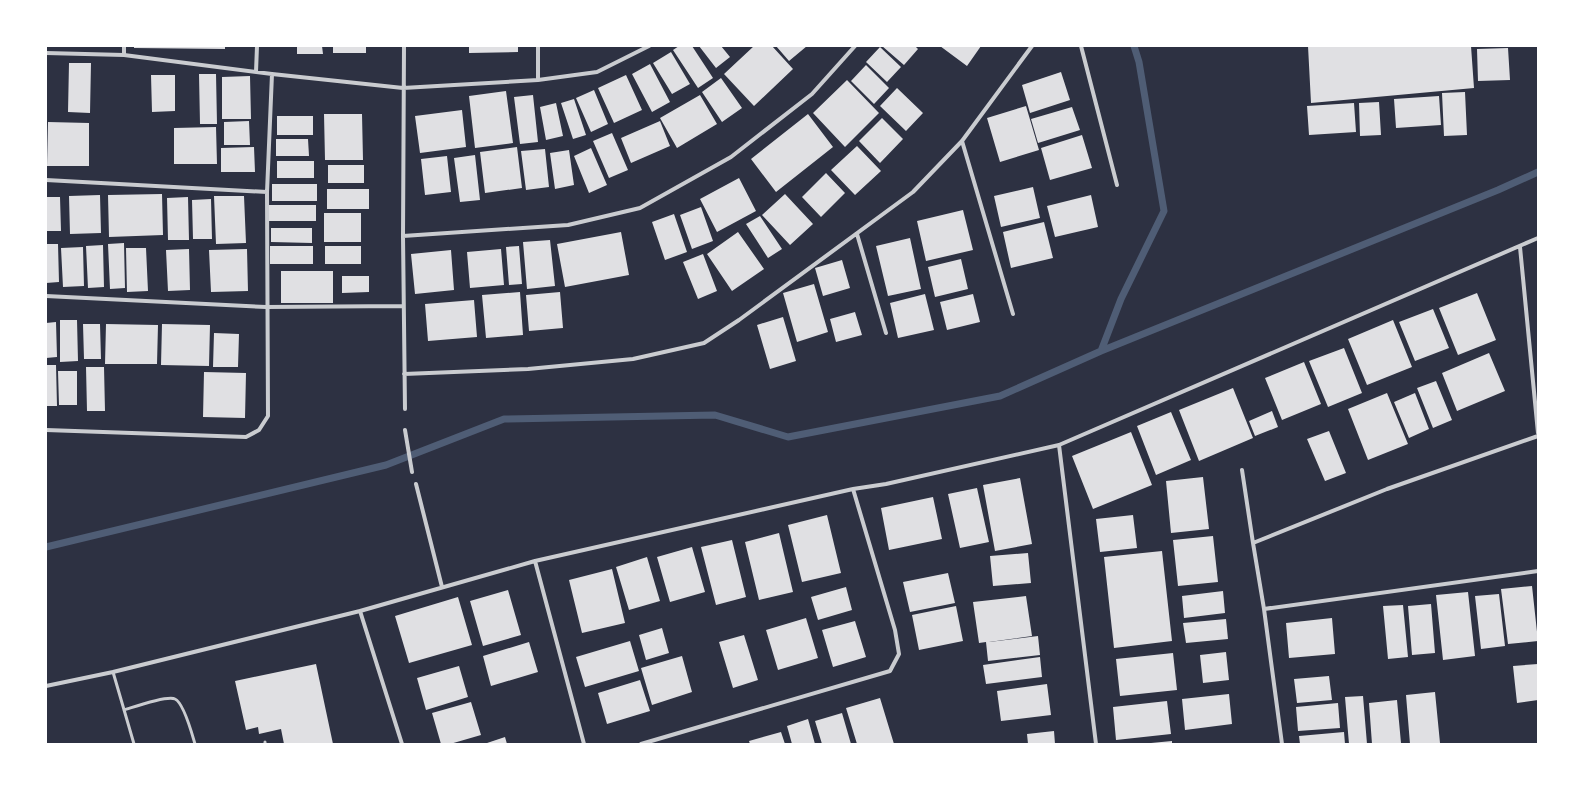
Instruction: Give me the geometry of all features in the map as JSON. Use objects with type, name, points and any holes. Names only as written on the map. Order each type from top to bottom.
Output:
[{"type":"street","points":[[124,46],[124,55]]},
{"type":"street","points":[[256,72],[257,46]]},
{"type":"street","points":[[404,46],[403,306],[405,409]]},
{"type":"street","points":[[538,46],[538,80]]},
{"type":"street","points":[[46,53],[124,55],[272,74],[404,88],[538,80],[597,72],[649,46]]},
{"type":"street","points":[[403,236],[568,225],[640,208],[731,157],[812,94],[855,46]]},
{"type":"street","points":[[404,374],[528,369],[634,359],[704,343],[739,320],[913,192],[962,141],[1032,46]]},
{"type":"street","points":[[1081,46],[1117,185]]},
{"type":"street","points":[[46,430],[246,436],[259,430],[268,416],[266,307],[267,192],[272,74]]},
{"type":"street","points":[[962,141],[1013,314]]},
{"type":"street","points":[[46,180],[267,192]]},
{"type":"street","points":[[857,234],[886,333]]},
{"type":"street","points":[[46,686],[113,672],[360,611],[442,586],[535,561],[853,489],[886,484],[1059,445],[1538,238]]},
{"type":"street","points":[[1520,247],[1538,433]]},
{"type":"street","points":[[46,296],[266,307],[403,306]]},
{"type":"street","points":[[405,430],[412,472]]},
{"type":"street","points":[[1253,543],[1387,489],[1538,436]]},
{"type":"street","points":[[1059,445],[1096,744]]},
{"type":"street","points":[[1242,470],[1264,609],[1282,744]]},
{"type":"street","points":[[416,484],[442,586]]},
{"type":"street","points":[[640,744],[890,671],[899,654],[895,630],[853,489]]},
{"type":"street","points":[[535,561],[584,744]]},
{"type":"street","points":[[1264,609],[1538,571]]},
{"type":"street","points":[[360,611],[402,744]]},
{"type":"lane","points":[[113,672],[134,744]]},
{"type":"lane","points":[[124,710],[168,698],[176,699],[182,705],[195,744]]},
{"type":"building","points":[[134,46],[225,46],[225,49],[134,48]]},
{"type":"building","points":[[297,46],[322,46],[323,54],[297,54]]},
{"type":"building","points":[[333,46],[366,46],[366,53],[333,53]]},
{"type":"building","points":[[469,46],[518,46],[518,52],[469,53]]},
{"type":"building","points":[[679,46],[692,46],[713,78],[698,88],[673,50]]},
{"type":"building","points":[[699,46],[721,46],[730,57],[716,68]]},
{"type":"building","points":[[754,46],[772,46],[793,69],[754,106],[724,74]]},
{"type":"building","points":[[776,46],[807,46],[789,61]]},
{"type":"building","points":[[882,46],[915,46],[918,49],[904,65]]},
{"type":"building","points":[[940,46],[981,46],[967,66]]},
{"type":"building","points":[[1308,46],[1471,46],[1474,88],[1311,103]]},
{"type":"building","points":[[880,47],[901,67],[887,82],[866,62]]},
{"type":"building","points":[[1508,48],[1510,80],[1478,81],[1477,49]]},
{"type":"building","points":[[671,52],[690,84],[672,94],[653,63]]},
{"type":"building","points":[[69,63],[91,63],[90,113],[68,112]]},
{"type":"building","points":[[650,64],[670,102],[652,112],[632,74]]},
{"type":"building","points":[[866,65],[889,88],[874,104],[851,81]]},
{"type":"building","points":[[1061,72],[1070,100],[1030,113],[1022,85]]},
{"type":"building","points":[[199,74],[216,74],[217,124],[200,124]]},
{"type":"building","points":[[151,75],[175,75],[175,111],[152,112]]},
{"type":"building","points":[[626,75],[642,110],[614,123],[598,88]]},
{"type":"building","points":[[250,76],[251,119],[222,119],[222,77]]},
{"type":"building","points":[[721,78],[742,108],[722,122],[702,92]]},
{"type":"building","points":[[847,80],[879,113],[845,147],[813,113]]},
{"type":"building","points":[[897,88],[923,113],[906,131],[880,106]]},
{"type":"building","points":[[594,90],[608,124],[591,132],[576,98]]},
{"type":"building","points":[[506,91],[513,143],[475,148],[469,96]]},
{"type":"building","points":[[1465,92],[1467,135],[1444,136],[1442,93]]},
{"type":"building","points":[[533,95],[538,142],[520,144],[514,97]]},
{"type":"building","points":[[700,95],[717,124],[677,148],[660,118]]},
{"type":"building","points":[[1439,96],[1441,125],[1396,128],[1394,99]]},
{"type":"building","points":[[574,99],[586,135],[573,139],[561,103]]},
{"type":"building","points":[[1379,102],[1381,135],[1360,136],[1359,103]]},
{"type":"building","points":[[556,103],[563,136],[546,140],[540,107]]},
{"type":"building","points":[[1354,103],[1356,132],[1309,135],[1307,106]]},
{"type":"building","points":[[1026,106],[1039,150],[1000,162],[987,118]]},
{"type":"building","points":[[1072,107],[1080,130],[1038,143],[1031,119]]},
{"type":"building","points":[[462,110],[466,147],[420,153],[415,116]]},
{"type":"building","points":[[324,114],[362,114],[363,160],[325,160]]},
{"type":"building","points":[[808,114],[833,147],[776,192],[751,159]]},
{"type":"building","points":[[277,116],[313,116],[313,135],[277,135]]},
{"type":"building","points":[[882,118],[903,139],[880,163],[859,141]]},
{"type":"building","points":[[249,121],[250,145],[224,145],[224,122]]},
{"type":"building","points":[[660,121],[670,146],[631,163],[621,138]]},
{"type":"building","points":[[48,122],[89,123],[89,166],[47,166]]},
{"type":"building","points":[[216,127],[217,164],[174,164],[174,128]]},
{"type":"building","points":[[612,133],[628,170],[609,178],[593,141]]},
{"type":"building","points":[[1082,135],[1092,168],[1050,180],[1041,148]]},
{"type":"building","points":[[276,139],[308,139],[309,156],[276,156]]},
{"type":"building","points":[[857,146],[881,171],[855,195],[831,170]]},
{"type":"building","points":[[254,147],[255,172],[221,172],[221,148]]},
{"type":"building","points":[[517,147],[522,188],[485,193],[480,152]]},
{"type":"building","points":[[591,148],[607,185],[589,193],[574,156]]},
{"type":"building","points":[[545,149],[549,187],[526,190],[521,151]]},
{"type":"building","points":[[569,150],[574,185],[555,189],[550,153]]},
{"type":"building","points":[[475,155],[480,200],[460,202],[454,158]]},
{"type":"building","points":[[447,156],[451,192],[425,195],[421,159]]},
{"type":"building","points":[[277,161],[314,161],[314,178],[277,178]]},
{"type":"building","points":[[328,165],[364,165],[364,183],[328,183]]},
{"type":"building","points":[[826,173],[845,193],[821,217],[802,197]]},
{"type":"building","points":[[739,178],[756,211],[717,232],[700,199]]},
{"type":"building","points":[[272,184],[317,184],[317,201],[272,201]]},
{"type":"building","points":[[1033,187],[1040,218],[1001,227],[994,196]]},
{"type":"building","points":[[327,189],[369,189],[369,209],[327,209]]},
{"type":"building","points":[[162,194],[163,235],[109,237],[108,195]]},
{"type":"building","points":[[785,194],[813,224],[790,245],[762,215]]},
{"type":"building","points":[[100,195],[101,233],[70,234],[69,196]]},
{"type":"building","points":[[1091,195],[1098,227],[1055,237],[1047,206]]},
{"type":"building","points":[[214,196],[244,196],[246,243],[216,244]]},
{"type":"building","points":[[46,197],[60,197],[61,231],[46,231]]},
{"type":"building","points":[[188,197],[189,240],[168,240],[167,198]]},
{"type":"building","points":[[211,199],[212,239],[193,239],[192,200]]},
{"type":"building","points":[[268,205],[316,205],[316,221],[268,221]]},
{"type":"building","points":[[701,207],[713,241],[692,249],[680,215]]},
{"type":"building","points":[[963,210],[973,250],[926,261],[917,221]]},
{"type":"building","points":[[324,213],[361,213],[361,242],[324,242]]},
{"type":"building","points":[[674,214],[687,252],[665,260],[652,222]]},
{"type":"building","points":[[760,216],[782,249],[768,258],[746,224]]},
{"type":"building","points":[[1044,222],[1053,258],[1011,268],[1003,232]]},
{"type":"building","points":[[271,228],[312,228],[312,243],[271,242]]},
{"type":"building","points":[[621,232],[629,275],[565,287],[557,244]]},
{"type":"building","points":[[738,232],[764,269],[732,291],[707,254]]},
{"type":"building","points":[[910,238],[921,289],[888,296],[876,246]]},
{"type":"building","points":[[550,240],[555,286],[527,289],[523,242]]},
{"type":"building","points":[[124,243],[125,288],[110,289],[108,244]]},
{"type":"building","points":[[46,244],[58,244],[59,282],[46,283]]},
{"type":"building","points":[[103,245],[104,287],[88,288],[86,246]]},
{"type":"building","points":[[270,246],[313,246],[313,264],[270,264]]},
{"type":"building","points":[[325,246],[361,246],[361,264],[325,264]]},
{"type":"building","points":[[519,246],[522,284],[509,285],[506,247]]},
{"type":"building","points":[[83,247],[84,286],[63,287],[61,248]]},
{"type":"building","points":[[126,248],[146,248],[148,291],[127,292]]},
{"type":"building","points":[[189,249],[190,290],[168,291],[166,250]]},
{"type":"building","points":[[247,249],[248,291],[211,292],[209,250]]},
{"type":"building","points":[[501,249],[504,285],[470,288],[467,252]]},
{"type":"building","points":[[451,250],[454,290],[415,294],[411,254]]},
{"type":"building","points":[[703,254],[717,291],[698,299],[683,262]]},
{"type":"building","points":[[961,259],[968,289],[935,297],[928,267]]},
{"type":"building","points":[[842,260],[850,288],[823,296],[815,268]]},
{"type":"building","points":[[281,271],[333,271],[333,303],[281,303]]},
{"type":"building","points":[[342,276],[369,276],[369,292],[342,293]]},
{"type":"building","points":[[814,284],[828,332],[797,342],[783,293]]},
{"type":"building","points":[[520,292],[523,335],[486,338],[482,295]]},
{"type":"building","points":[[560,292],[563,328],[529,331],[526,295]]},
{"type":"building","points":[[1477,293],[1496,340],[1458,355],[1439,308]]},
{"type":"building","points":[[925,294],[934,330],[898,338],[890,303]]},
{"type":"building","points":[[973,294],[980,322],[947,330],[940,302]]},
{"type":"building","points":[[474,300],[477,337],[428,341],[425,304]]},
{"type":"building","points":[[1433,309],[1449,348],[1415,361],[1399,322]]},
{"type":"building","points":[[855,312],[862,335],[836,342],[830,319]]},
{"type":"building","points":[[783,317],[796,361],[770,369],[757,325]]},
{"type":"building","points":[[60,320],[77,320],[78,361],[60,362]]},
{"type":"building","points":[[1393,320],[1412,367],[1367,385],[1348,339]]},
{"type":"building","points":[[56,322],[57,357],[46,358],[46,323]]},
{"type":"building","points":[[83,324],[100,324],[101,359],[84,359]]},
{"type":"building","points":[[106,324],[158,325],[157,364],[105,364]]},
{"type":"building","points":[[162,324],[210,325],[209,366],[161,365]]},
{"type":"building","points":[[214,333],[239,334],[238,367],[213,367]]},
{"type":"building","points":[[1344,348],[1362,393],[1328,407],[1309,361]]},
{"type":"building","points":[[1489,353],[1505,391],[1457,411],[1442,373]]},
{"type":"building","points":[[1304,362],[1321,404],[1282,420],[1265,378]]},
{"type":"building","points":[[46,365],[56,365],[57,406],[46,406]]},
{"type":"building","points":[[86,367],[104,367],[105,411],[87,411]]},
{"type":"building","points":[[58,371],[77,371],[77,405],[59,405]]},
{"type":"building","points":[[204,372],[246,373],[245,418],[203,417]]},
{"type":"building","points":[[1436,381],[1452,420],[1433,428],[1417,388]]},
{"type":"building","points":[[1233,388],[1253,438],[1199,461],[1179,410]]},
{"type":"building","points":[[1387,393],[1408,444],[1368,460],[1348,409]]},
{"type":"building","points":[[1415,393],[1429,429],[1409,438],[1394,402]]},
{"type":"building","points":[[1272,411],[1278,427],[1255,436],[1249,421]]},
{"type":"building","points":[[1171,412],[1191,460],[1156,475],[1137,426]]},
{"type":"building","points":[[1329,431],[1346,473],[1325,481],[1307,439]]},
{"type":"building","points":[[1131,432],[1152,485],[1093,509],[1072,456]]},
{"type":"building","points":[[1203,477],[1209,529],[1171,533],[1166,481]]},
{"type":"building","points":[[1020,478],[1032,544],[995,551],[983,485]]},
{"type":"building","points":[[977,488],[989,542],[960,548],[948,494]]},
{"type":"building","points":[[933,497],[942,539],[889,550],[881,508]]},
{"type":"building","points":[[827,515],[841,573],[802,582],[788,525]]},
{"type":"building","points":[[1133,515],[1137,548],[1100,552],[1096,519]]},
{"type":"building","points":[[779,533],[793,592],[759,600],[745,542]]},
{"type":"building","points":[[1213,536],[1218,582],[1178,586],[1173,540]]},
{"type":"building","points":[[732,540],[746,597],[716,605],[701,547]]},
{"type":"building","points":[[692,547],[705,592],[670,602],[657,557]]},
{"type":"building","points":[[1162,551],[1172,641],[1114,648],[1104,557]]},
{"type":"building","points":[[1028,553],[1031,583],[993,586],[990,556]]},
{"type":"building","points":[[647,557],[660,601],[629,610],[616,567]]},
{"type":"building","points":[[612,569],[625,623],[582,633],[569,580]]},
{"type":"building","points":[[948,573],[955,603],[910,612],[903,582]]},
{"type":"building","points":[[1532,586],[1538,641],[1508,644],[1501,589]]},
{"type":"building","points":[[846,587],[852,610],[818,620],[811,597]]},
{"type":"building","points":[[508,590],[521,635],[483,646],[470,601]]},
{"type":"building","points":[[1223,591],[1225,613],[1184,618],[1182,596]]},
{"type":"building","points":[[1468,592],[1475,656],[1443,660],[1436,595]]},
{"type":"building","points":[[1499,594],[1505,646],[1481,649],[1475,596]]},
{"type":"building","points":[[1026,596],[1032,636],[989,642],[1038,636],[1040,655],[988,661],[986,642],[979,643],[973,602]]},
{"type":"building","points":[[458,597],[472,645],[409,663],[395,616]]},
{"type":"building","points":[[1431,604],[1435,653],[1412,655],[1408,606]]},
{"type":"building","points":[[1403,605],[1408,657],[1388,659],[1383,606]]},
{"type":"building","points":[[956,606],[963,641],[919,650],[912,615]]},
{"type":"building","points":[[806,618],[818,658],[778,670],[766,630]]},
{"type":"building","points":[[1332,618],[1335,654],[1289,658],[1286,623]]},
{"type":"building","points":[[1226,619],[1228,639],[1186,643],[1183,623]]},
{"type":"building","points":[[855,621],[866,657],[833,667],[822,630]]},
{"type":"building","points":[[662,628],[669,653],[646,660],[639,635]]},
{"type":"building","points":[[744,635],[758,680],[733,688],[719,642]]},
{"type":"building","points":[[630,641],[639,671],[585,687],[576,657]]},
{"type":"building","points":[[529,642],[538,672],[491,686],[483,656]]},
{"type":"building","points":[[1226,652],[1229,680],[1203,683],[1200,655]]},
{"type":"building","points":[[1173,653],[1177,690],[1120,696],[1116,659]]},
{"type":"building","points":[[682,656],[692,692],[652,705],[641,668]]},
{"type":"building","points":[[1040,657],[1042,677],[986,684],[983,665]]},
{"type":"building","points":[[316,664],[333,744],[284,744],[281,729],[259,734],[258,727],[246,730],[235,681]]},
{"type":"building","points":[[1538,664],[1538,700],[1517,703],[1513,666]]},
{"type":"building","points":[[459,666],[468,697],[426,710],[417,678]]},
{"type":"building","points":[[1329,676],[1332,700],[1297,703],[1294,679]]},
{"type":"building","points":[[640,680],[650,711],[607,724],[598,693]]},
{"type":"building","points":[[1047,684],[1051,715],[1001,721],[997,691]]},
{"type":"building","points":[[1435,692],[1440,743],[1410,744],[1406,695]]},
{"type":"building","points":[[1229,694],[1232,724],[1185,730],[1182,699]]},
{"type":"building","points":[[1363,696],[1367,744],[1349,744],[1345,697]]},
{"type":"building","points":[[880,698],[894,744],[857,744],[846,708]]},
{"type":"building","points":[[1397,700],[1401,743],[1372,744],[1369,703]]},
{"type":"building","points":[[1167,701],[1171,734],[1116,740],[1113,707]]},
{"type":"building","points":[[471,702],[481,735],[450,744],[441,744],[432,713]]},
{"type":"building","points":[[1338,703],[1340,728],[1298,731],[1296,707]]},
{"type":"building","points":[[842,713],[851,744],[822,744],[815,721]]},
{"type":"building","points":[[808,719],[815,744],[792,744],[787,726]]},
{"type":"building","points":[[1054,731],[1055,744],[1028,744],[1027,734]]},
{"type":"building","points":[[781,732],[785,744],[750,744],[749,741]]},
{"type":"building","points":[[1344,732],[1345,744],[1300,744],[1299,736]]},
{"type":"building","points":[[505,737],[507,744],[484,744]]},
{"type":"building","points":[[1172,741],[1172,744],[1151,744],[1151,743]]},
{"type":"waterway","points":[[46,547],[386,465],[504,419],[715,415],[788,437],[1000,396],[1101,351],[1121,299],[1164,211],[1139,62],[1134,46]]},
{"type":"waterway","points":[[1101,351],[1498,190],[1538,172]]}]
